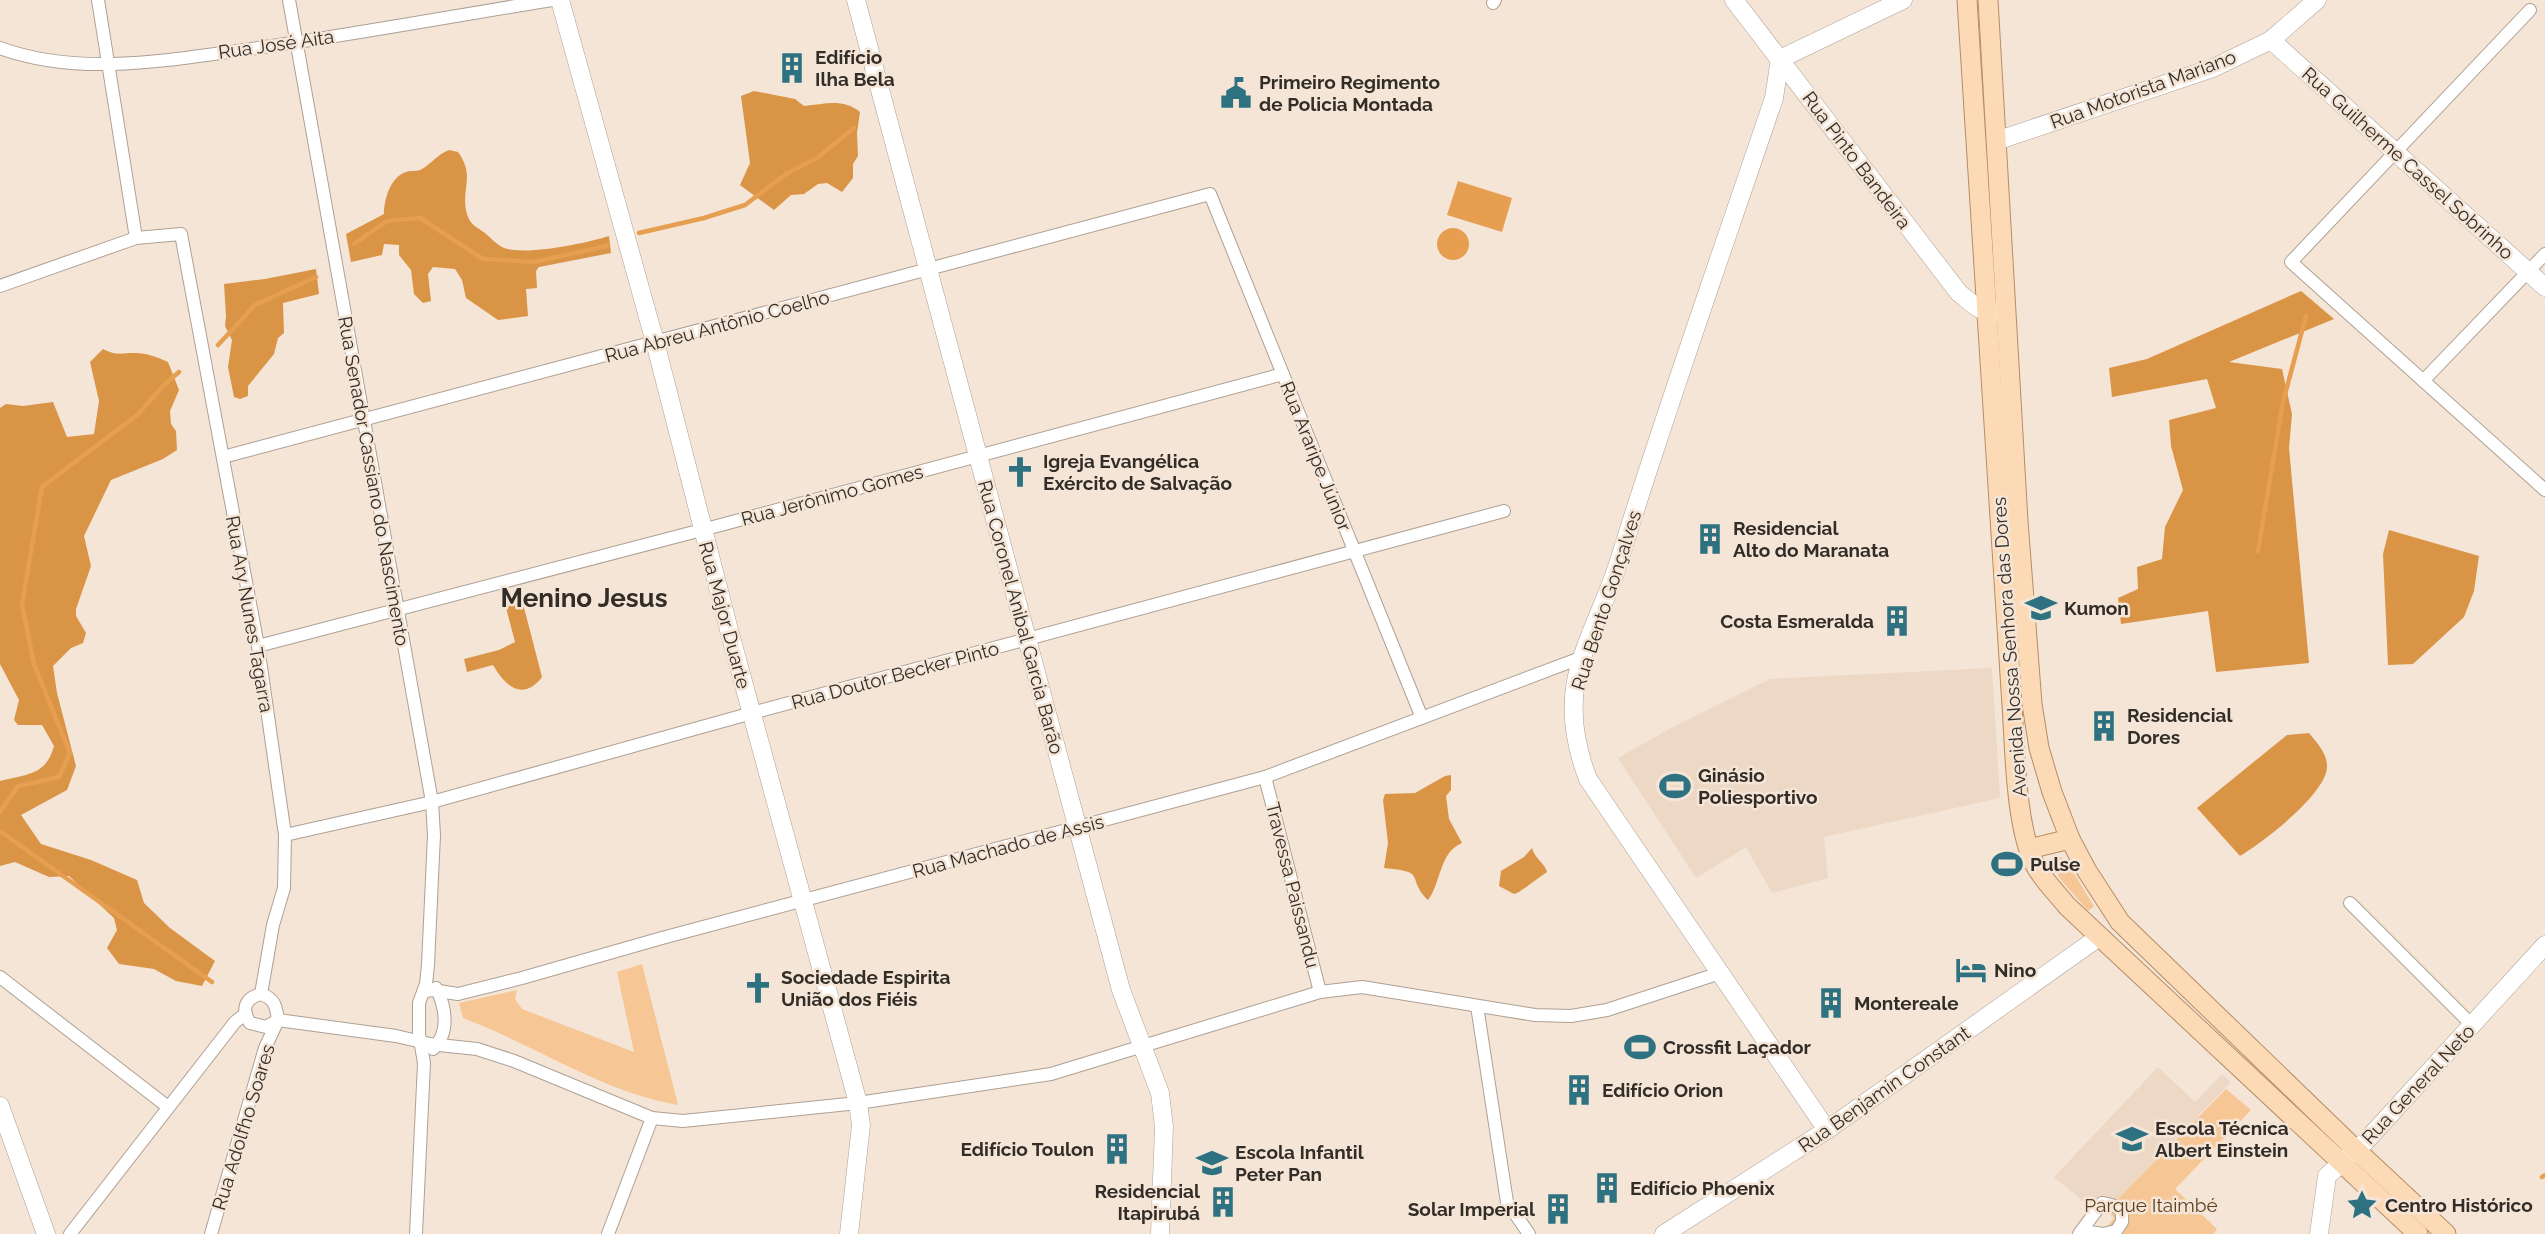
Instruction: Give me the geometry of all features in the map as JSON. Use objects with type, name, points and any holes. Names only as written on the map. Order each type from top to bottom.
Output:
[{"type":"main road","name":"Avenida Nossa Senhora das Dores","points":[[1967,0],[2032,704],[2045,770],[2070,839],[2120,922],[2349,1157]]},
{"type":"main road","name":"Avenida Nossa Senhora das Dores","points":[[1988,0],[1996,141],[1996,313],[2011,690],[2020,802],[2029,849],[2042,876],[2067,906],[2099,937],[2349,1157]]},
{"type":"main road","points":[[2029,849],[2070,839]]},
{"type":"main road","points":[[2349,1157],[2418,1234]]},
{"type":"main road","points":[[2349,1157],[2446,1234]]},
{"type":"street","points":[[0,286],[136,238],[98,0]]},
{"type":"street","name":"Rua Senador Cassiano do Nascimento","points":[[289,0],[432,802],[434,835],[428,965],[424,992],[419,1003],[424,1063],[416,1234]]},
{"type":"street","name":"Rua José Aita","points":[[0,48],[57,61],[151,62],[296,42],[552,0]]},
{"type":"street","name":"Rua Major Duarte","points":[[560,0],[655,342],[702,530],[858,1103],[862,1125],[849,1234]]},
{"type":"street","name":"Rua Coronel Anibal Garcia Barão","points":[[856,0],[1121,990],[1160,1093],[1164,1127],[1160,1234]]},
{"type":"street","name":"Rua Pinto Bandeira","points":[[1734,0],[1959,293],[1979,310],[1996,313]]},
{"type":"street","points":[[1780,59],[1903,0]]},
{"type":"street","name":"Rua Motorista Mariano","points":[[1996,141],[2213,68],[2271,40],[2317,0]]},
{"type":"street","points":[[2530,10],[2291,262],[2545,491]]},
{"type":"street","name":"Rua Guilherme Cassel Sobrinho","points":[[2271,40],[2545,287]]},
{"type":"street","name":"Rua Bento Gonçalves","points":[[1780,59],[1774,98],[1651,458],[1612,586],[1583,657],[1573,704],[1579,756],[1588,779],[1827,1130]]},
{"type":"street","name":"Rua Abreu Antônio Coelho","points":[[223,457],[1210,194]]},
{"type":"street","name":"Rua Araripe Júnior","points":[[1210,194],[1422,718]]},
{"type":"street","name":"Rua Ary Nunes Tagarra","points":[[136,238],[181,234],[258,646],[285,835],[284,888],[273,925],[261,994]]},
{"type":"street","points":[[2423,381],[2545,254]]},
{"type":"street","name":"Rua Jerônimo Gomes","points":[[258,646],[1283,374]]},
{"type":"street","name":"Rua Doutor Becker Pinto","points":[[285,835],[432,802],[1504,511]]},
{"type":"street","name":"Rua Machado de Assis","points":[[424,992],[432,990],[458,993],[1265,777],[1583,657]]},
{"type":"street","name":"Travessa Paissandu","points":[[1265,777],[1320,992]]},
{"type":"street","points":[[2350,903],[2472,1025]]},
{"type":"street","name":"Rua Benjamin Constant","points":[[1664,1234],[1827,1130],[2099,937]]},
{"type":"street","name":"Rua General Neto","points":[[2319,1234],[2327,1176],[2349,1157],[2545,945]]},
{"type":"street","name":"Rua Senador Cassiano do Nascimento","points":[[424,1063],[444,1030],[444,1007],[428,965]]},
{"type":"street","points":[[272,1028],[276,1006],[271,998],[261,994],[251,996],[245,1004],[244,1015],[250,1023],[272,1028],[396,1035],[422,1043],[477,1049],[514,1061],[652,1118],[683,1121],[858,1103],[1051,1074],[1320,992],[1362,987],[1535,1015],[1571,1016],[1607,1010],[1720,973]]},
{"type":"street","points":[[0,977],[168,1107]]},
{"type":"street","points":[[444,1007],[458,993]]},
{"type":"street","points":[[1477,1006],[1507,1202],[1529,1234]]},
{"type":"street","points":[[71,1234],[235,1022],[244,1015]]},
{"type":"street","points":[[396,1035],[411,1031],[419,1022]]},
{"type":"street","name":"Rua Adolfho Soares","points":[[211,1234],[272,1028]]},
{"type":"street","points":[[0,1105],[46,1234]]},
{"type":"street","points":[[608,1234],[652,1118]]},
{"type":"shaded area","points":[[754,91],[795,99],[804,106],[840,103],[860,112],[858,156],[853,164],[853,178],[842,192],[827,183],[818,184],[804,194],[791,195],[774,210],[740,185],[750,163],[741,96]]},
{"type":"shaded area","points":[[449,150],[458,152],[466,169],[465,205],[468,218],[500,246],[511,250],[539,250],[609,236],[611,253],[539,267],[536,271],[537,288],[526,289],[528,316],[498,320],[466,298],[462,280],[455,269],[433,267],[428,274],[431,301],[423,303],[414,294],[411,270],[399,255],[399,245],[384,244],[382,255],[351,262],[346,234],[384,214],[389,190],[400,175],[422,169]]},
{"type":"shaded area","points":[[1458,181],[1512,198],[1502,232],[1447,215]]},
{"type":"shaded area","points":[[1453,228],[1464,233],[1469,244],[1464,255],[1453,260],[1442,255],[1437,244],[1442,233]]},
{"type":"shaded area","points":[[316,269],[319,294],[283,303],[284,333],[278,338],[274,354],[248,386],[248,396],[240,399],[234,397],[228,367],[232,340],[225,326],[224,284]]},
{"type":"shaded area","points":[[2301,291],[2334,319],[2229,362],[2282,369],[2292,414],[2289,448],[2309,663],[2216,672],[2208,611],[2121,624],[2118,598],[2138,589],[2137,567],[2162,559],[2165,527],[2183,490],[2171,446],[2169,420],[2216,408],[2207,379],[2112,397],[2109,368],[2147,359]]},
{"type":"shaded area","points":[[103,349],[115,353],[148,355],[168,362],[179,390],[170,411],[171,424],[176,431],[177,450],[163,459],[111,480],[84,536],[91,566],[76,616],[86,633],[83,643],[71,648],[53,666],[57,693],[76,766],[67,790],[21,815],[41,844],[91,860],[137,880],[144,903],[170,928],[215,961],[202,986],[176,981],[154,969],[119,964],[107,948],[117,930],[114,918],[69,876],[49,877],[15,862],[0,866],[0,781],[34,772],[46,763],[54,746],[42,725],[18,725],[14,720],[19,700],[0,664],[0,408],[6,404],[23,406],[53,402],[67,437],[94,434],[99,401],[90,362]]},
{"type":"shaded area","points":[[2389,530],[2479,556],[2474,591],[2464,617],[2413,664],[2388,665],[2383,554]]},
{"type":"shaded area","points":[[521,596],[542,677],[535,685],[521,690],[509,685],[493,665],[467,672],[464,659],[499,650],[515,642],[504,600]]},
{"type":"shaded area","points":[[1992,668],[2000,798],[1824,837],[1828,878],[1772,893],[1746,847],[1696,878],[1618,758],[1673,727],[1770,679]]},
{"type":"shaded area","points":[[2309,733],[2321,748],[2327,766],[2317,790],[2292,816],[2240,856],[2197,808],[2287,735]]},
{"type":"shaded area","points":[[1451,775],[1451,790],[1446,796],[1449,819],[1462,843],[1449,853],[1428,900],[1412,874],[1384,868],[1388,843],[1383,800],[1385,794],[1415,793]]},
{"type":"shaded area","points":[[1532,848],[1547,872],[1514,894],[1499,886],[1501,871],[1524,857]]},
{"type":"shaded area","name":"Escola Técnica Albert Einstein","points":[[2158,1067],[2195,1102],[2222,1074],[2231,1082],[2101,1216],[2054,1177]]},
{"type":"green space","points":[[2060,857],[2065,859],[2094,906],[2088,911],[2061,880],[2053,865],[2053,861]]},
{"type":"green space","points":[[642,964],[678,1105],[622,1090],[463,1018],[459,1003],[517,990],[515,999],[522,1009],[634,1052],[617,972]]},
{"type":"green space","name":"Parque Itaimbé","points":[[2226,1089],[2251,1110],[2175,1189],[2217,1229],[2213,1234],[2101,1234],[2114,1218],[2107,1210]]},
{"type":"waterway","points":[[639,233],[745,205],[786,174],[817,158],[854,128]]},
{"type":"waterway","points":[[354,244],[387,221],[420,218],[483,259],[534,262],[607,246]]},
{"type":"waterway","points":[[218,345],[255,305],[316,277]]},
{"type":"waterway","points":[[2258,551],[2283,402],[2306,316]]},
{"type":"waterway","points":[[0,812],[18,786],[59,777],[70,753],[34,664],[22,604],[42,487],[137,415],[179,372]]},
{"type":"waterway","points":[[0,831],[212,982]]},
{"type":"place","name":"Edifício Ilha Bela","points":[[792,68]]},
{"type":"place","name":"Primeiro Regimento de Policia Montada","points":[[1236,93]]},
{"type":"place","name":"Igreja Evangélica Exército de Salvação","points":[[1020,472]]},
{"type":"place","name":"Residencial Alto do Maranata","points":[[1710,539]]},
{"type":"place","name":"Kumon","points":[[2041,608]]},
{"type":"place","name":"Costa Esmeralda","points":[[1897,621]]},
{"type":"place","name":"Residencial Dores","points":[[2104,726]]},
{"type":"place","name":"Ginásio Poliesportivo","points":[[1675,786]]},
{"type":"place","name":"Pulse","points":[[2007,864]]},
{"type":"place","name":"Nino","points":[[1971,970]]},
{"type":"place","name":"Sociedade Espirita União dos Fiéis","points":[[758,988]]},
{"type":"place","name":"Montereale","points":[[1831,1003]]},
{"type":"place","name":"Crossfit Laçador","points":[[1640,1047]]},
{"type":"place","name":"Edifício Orion","points":[[1579,1090]]},
{"type":"place","name":"Escola Técnica Albert Einstein","points":[[2132,1139]]},
{"type":"place","name":"Edifício Toulon","points":[[1117,1149]]},
{"type":"place","name":"Escola Infantil Peter Pan","points":[[1212,1163]]},
{"type":"place","name":"Edifício Phoenix","points":[[1607,1188]]},
{"type":"place","name":"Residencial Itapirubá","points":[[1223,1202]]},
{"type":"place","name":"Centro Histórico","points":[[2362,1205]]},
{"type":"place","name":"Solar Imperial","points":[[1558,1209]]},
{"type":"district","name":"Menino Jesus","points":[[584,598]]}]
